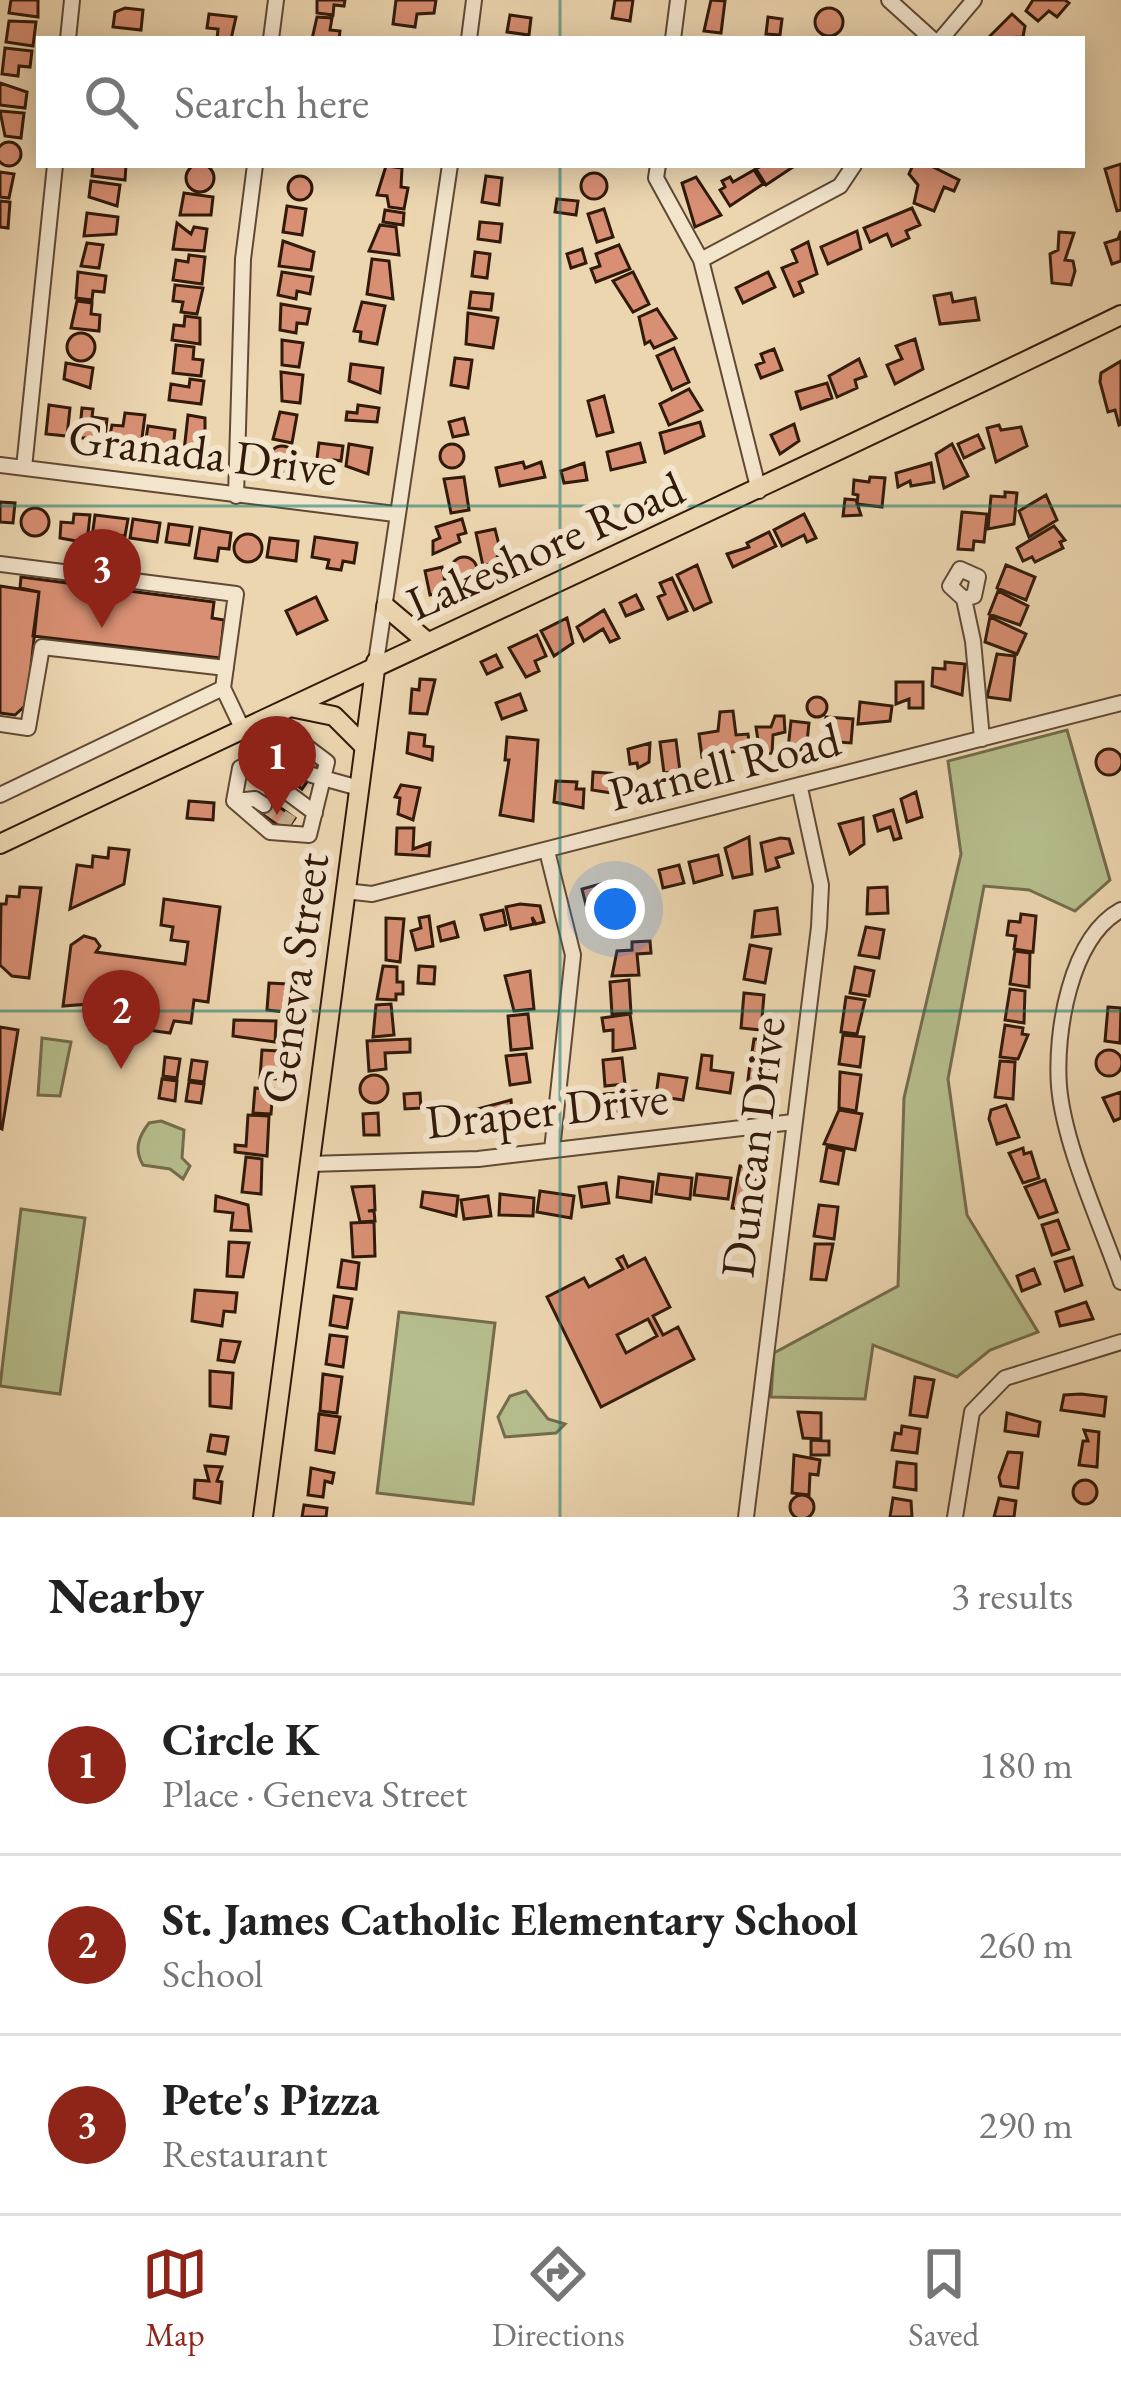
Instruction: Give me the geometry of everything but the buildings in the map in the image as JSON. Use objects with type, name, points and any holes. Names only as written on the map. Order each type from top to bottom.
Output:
[{"type":"main road","name":"Lakeshore Road","points":[[0,844],[295,708],[376,662],[759,491],[1121,315]]},
{"type":"main road","points":[[386,607],[425,640]]},
{"type":"main road","name":"Geneva Street","points":[[263,1517],[376,662]]},
{"type":"main road","points":[[295,708],[334,716],[365,747]]},
{"type":"street","points":[[68,36],[72,0]]},
{"type":"street","points":[[271,36],[276,0]]},
{"type":"street","points":[[469,36],[474,0]]},
{"type":"street","points":[[673,36],[678,0]]},
{"type":"street","points":[[889,0],[929,36]]},
{"type":"street","points":[[944,36],[974,0]]},
{"type":"street","points":[[24,468],[55,168]]},
{"type":"street","points":[[236,496],[242,284],[255,168]]},
{"type":"street","name":"Geneva Street","points":[[376,662],[450,168]]},
{"type":"street","points":[[658,168],[656,178],[701,260],[759,491]]},
{"type":"street","points":[[701,260],[840,186],[852,168]]},
{"type":"street","name":"Granada Drive","points":[[0,465],[395,514]]},
{"type":"street","points":[[0,564],[236,594],[223,688],[248,726],[309,778],[359,788]]},
{"type":"street","points":[[964,598],[982,739]]},
{"type":"street","points":[[0,724],[28,728],[41,647],[226,668]]},
{"type":"street","points":[[0,795],[223,688]]},
{"type":"street","name":"Parnell Road","points":[[345,891],[372,893],[547,851],[1121,703]]},
{"type":"street","points":[[234,801],[240,768],[299,741],[327,762],[309,778]]},
{"type":"street","points":[[249,764],[315,813]]},
{"type":"street","points":[[309,778],[315,813],[309,835]]},
{"type":"street","name":"Duncan Drive","points":[[746,1517],[821,885],[800,788]]},
{"type":"street","points":[[234,801],[255,799],[264,805]]},
{"type":"street","points":[[234,801],[270,832],[309,835]]},
{"type":"street","points":[[292,823],[309,835]]},
{"type":"street","points":[[547,851],[573,955],[552,1150]]},
{"type":"street","points":[[1119,915],[1092,931],[1077,957],[1059,1085],[1121,1282]]},
{"type":"street","name":"Draper Drive","points":[[309,1164],[478,1159],[793,1122]]},
{"type":"street","points":[[955,1517],[972,1412],[1005,1378],[1121,1342]]},
{"type":"green space","points":[[1067,730],[1110,880],[1075,911],[1029,890],[984,886],[948,1079],[967,1215],[1038,1332],[990,1350],[957,1377],[873,1345],[865,1399],[771,1397],[774,1353],[898,1286],[904,1098],[961,854],[948,761]]},
{"type":"green space","points":[[42,1038],[71,1042],[60,1096],[38,1095]]},
{"type":"green space","points":[[161,1121],[184,1130],[182,1158],[190,1166],[183,1179],[170,1169],[143,1165],[140,1159],[142,1133],[149,1123]]},
{"type":"green space","points":[[21,1209],[85,1218],[60,1394],[0,1386]]},
{"type":"green space","points":[[399,1312],[495,1323],[473,1504],[377,1493]]},
{"type":"green space","points":[[526,1391],[548,1419],[565,1424],[556,1433],[505,1437],[498,1417],[510,1396]]},
{"type":"tunnel","points":[[264,805],[292,823]]},
{"type":"place","name":"Pete's Pizza","points":[[102,628]]},
{"type":"place","name":"Circle K","points":[[277,815]]},
{"type":"place","name":"St. James Catholic Elementary School","points":[[121,1069]]}]
